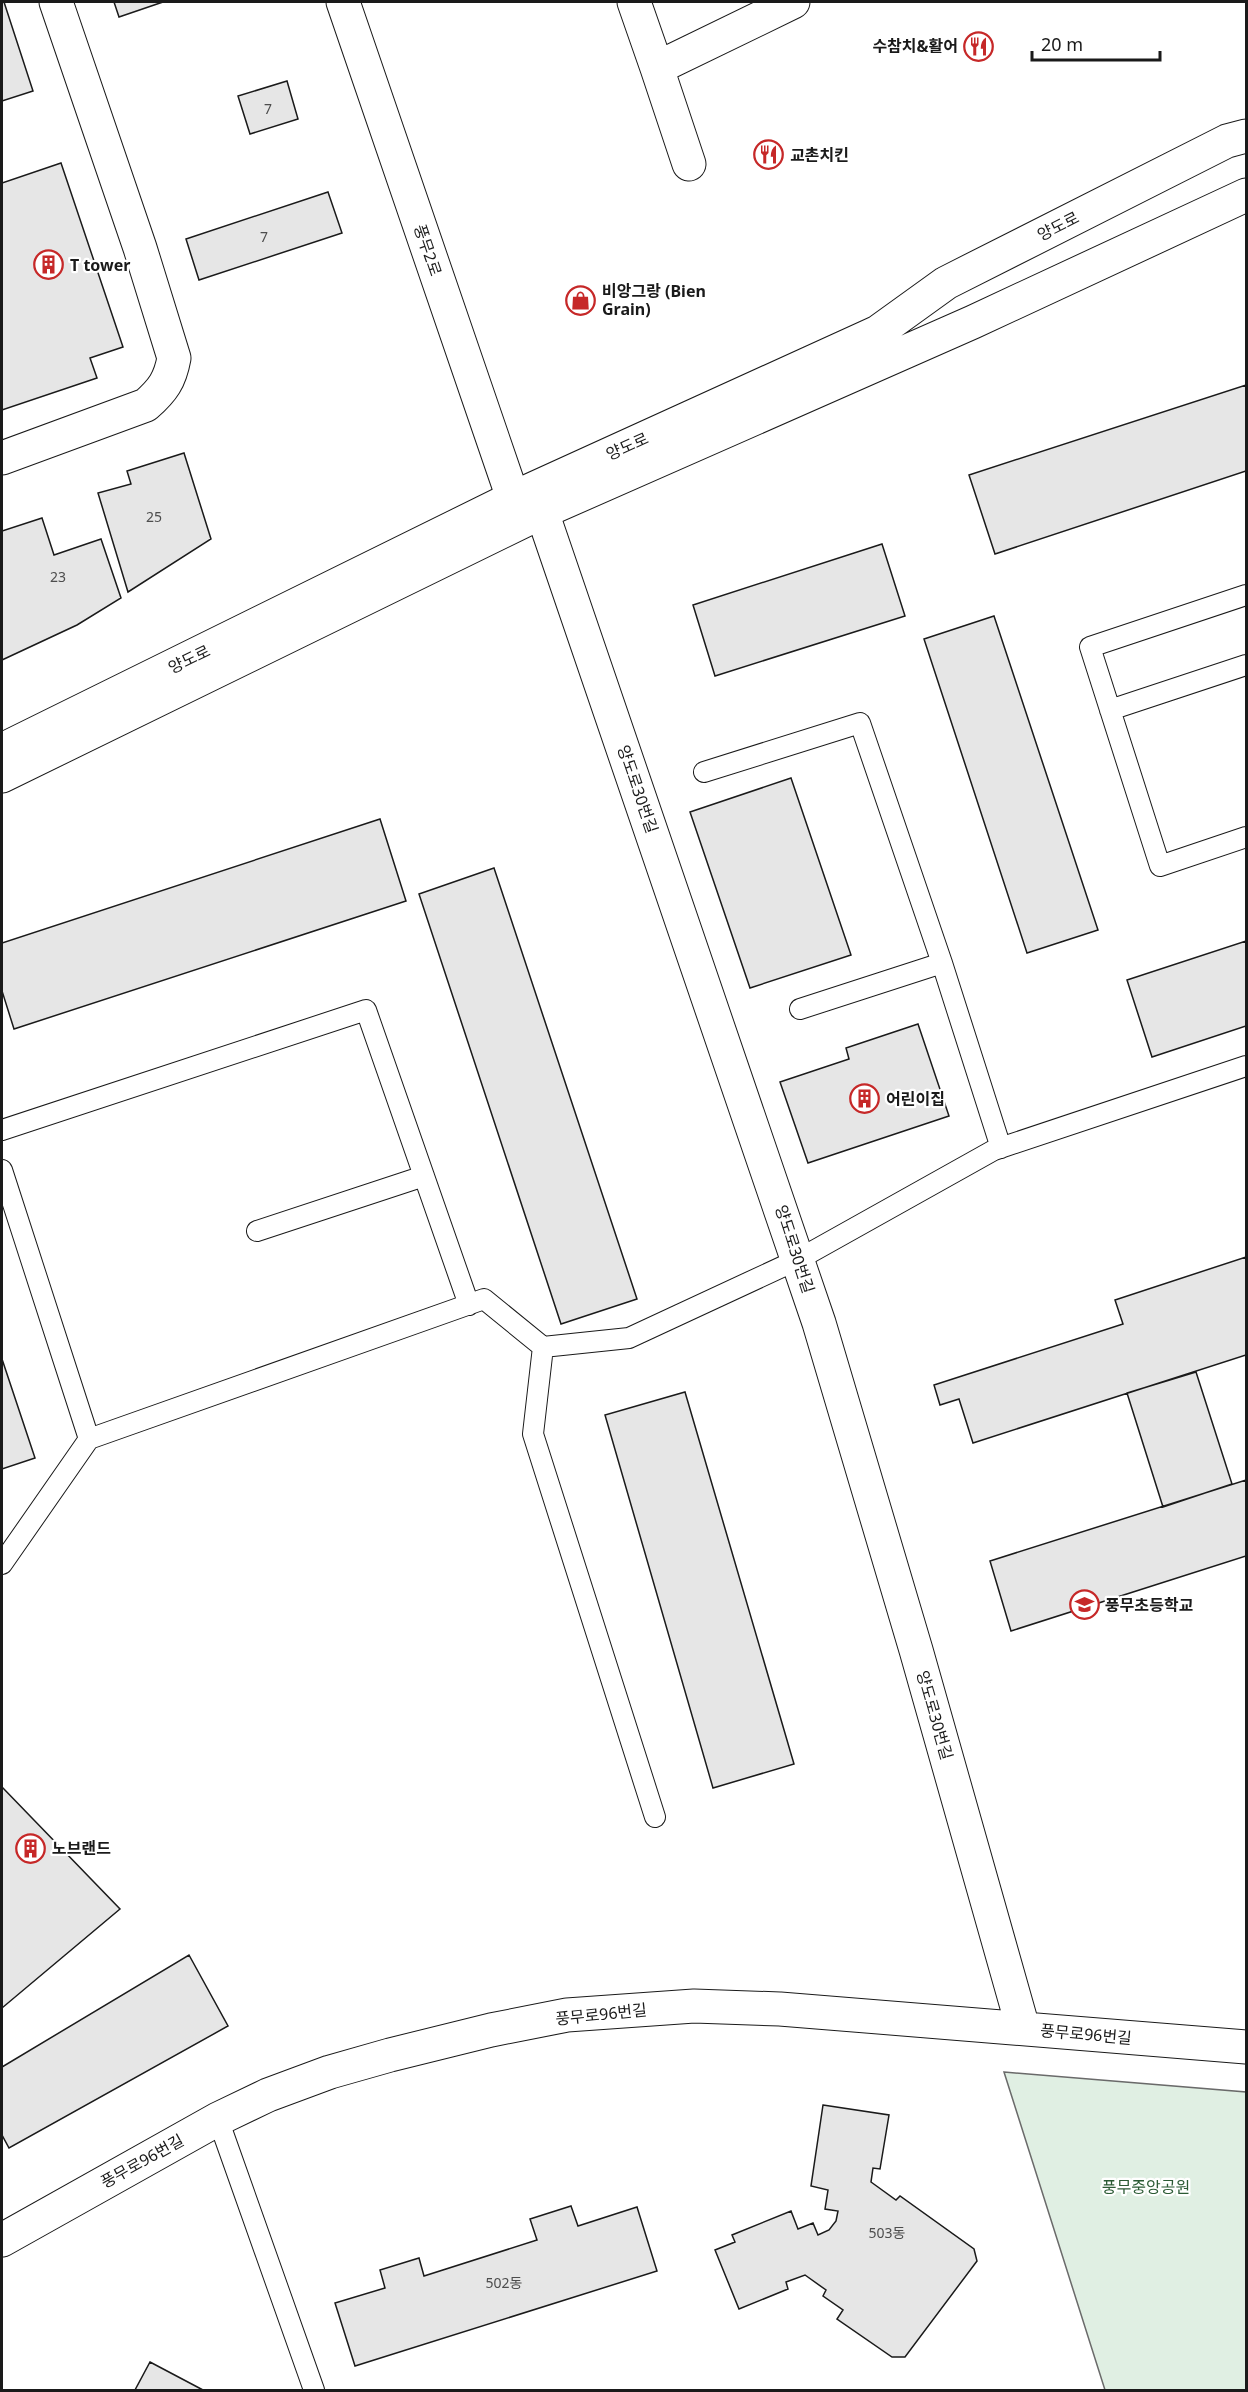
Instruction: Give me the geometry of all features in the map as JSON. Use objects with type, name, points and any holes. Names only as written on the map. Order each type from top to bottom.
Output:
[{"type":"street","points":[[2,458],[146,405],[163,390],[170,376],[174,358],[144,259],[56,2]]},
{"type":"street","name":"풍무2로","points":[[343,2],[513,498]]},
{"type":"street","points":[[634,2],[689,164]]},
{"type":"street","points":[[657,68],[793,2]]},
{"type":"street","name":"양도로","points":[[2,750],[513,498],[879,332],[946,283],[1227,141],[1246,136]]},
{"type":"street","name":"양도로","points":[[2,776],[542,512],[972,322],[1246,195]]},
{"type":"street","points":[[513,498],[542,512]]},
{"type":"street","name":"양도로30번길","points":[[542,512],[799,1259],[916,1650],[1023,2028]]},
{"type":"street","name":"풍무로96번길","points":[[2,2240],[218,2119],[268,2095],[340,2069],[491,2030],[567,2015],[694,2006],[780,2009],[1246,2047]]},
{"type":"lane","points":[[1246,595],[1090,647],[1160,866],[1246,837]]},
{"type":"lane","points":[[1110,710],[1246,665]]},
{"type":"lane","points":[[704,772],[860,723],[942,963],[1001,1148]]},
{"type":"lane","points":[[800,1010],[942,963]]},
{"type":"lane","points":[[2,1130],[366,1010],[469,1305]]},
{"type":"lane","points":[[5,1554],[89,1439],[484,1299],[543,1347],[629,1338],[799,1259],[1001,1148],[1246,1066]]},
{"type":"lane","points":[[2,1170],[89,1439]]},
{"type":"lane","points":[[257,1231],[424,1176]]},
{"type":"lane","points":[[543,1347],[533,1434],[655,1817]]},
{"type":"lane","points":[[218,2119],[314,2391]]},
{"type":"green space","name":"풍무중앙공원","points":[[1004,2072],[1246,2092],[1246,2390],[1105,2390]]},
{"type":"building","points":[[2,2],[4,2],[33,91],[2,101]]},
{"type":"building","points":[[114,2],[163,2],[119,17]]},
{"type":"building","points":[[287,81],[298,119],[250,134],[238,96]]},
{"type":"building","name":"T tower","points":[[61,163],[123,347],[90,358],[97,378],[2,410],[2,183]]},
{"type":"building","points":[[328,192],[342,233],[199,280],[186,239]]},
{"type":"building","points":[[1246,385],[1246,471],[995,554],[969,475]]},
{"type":"building","points":[[184,453],[211,539],[128,592],[98,493],[131,484],[127,471]]},
{"type":"building","points":[[42,518],[54,555],[101,539],[121,598],[77,625],[2,660],[2,531]]},
{"type":"building","points":[[882,544],[905,616],[715,676],[693,605]]},
{"type":"building","points":[[994,616],[1098,930],[1027,953],[924,639]]},
{"type":"building","points":[[791,778],[851,955],[750,988],[690,812]]},
{"type":"building","points":[[380,819],[406,901],[14,1029],[2,991],[2,943]]},
{"type":"building","points":[[494,868],[637,1299],[561,1324],[419,894]]},
{"type":"building","points":[[1246,941],[1246,1026],[1152,1057],[1127,980]]},
{"type":"building","name":"어린이집","points":[[918,1024],[949,1116],[808,1163],[780,1082],[849,1059],[846,1048]]},
{"type":"building","points":[[1246,1257],[1246,1355],[973,1443],[959,1399],[940,1405],[934,1385],[1123,1324],[1115,1300]]},
{"type":"building","points":[[2,1359],[35,1458],[2,1469]]},
{"type":"building","points":[[1196,1372],[1232,1484],[1163,1507],[1127,1393]]},
{"type":"building","points":[[685,1392],[794,1764],[713,1788],[605,1415]]},
{"type":"building","points":[[1246,1480],[1246,1556],[1011,1631],[990,1561]]},
{"type":"building","name":"노브랜드","points":[[2,1787],[120,1909],[2,2008]]},
{"type":"building","points":[[189,1955],[228,2026],[9,2148],[2,2135],[2,2067]]},
{"type":"building","points":[[823,2105],[889,2115],[880,2169],[873,2168],[871,2182],[896,2200],[900,2196],[974,2249],[977,2261],[905,2357],[892,2357],[837,2319],[843,2310],[823,2296],[826,2290],[805,2275],[786,2282],[788,2289],[739,2309],[715,2250],[735,2242],[732,2235],[791,2211],[798,2229],[813,2223],[818,2235],[829,2230],[836,2221],[838,2211],[825,2209],[828,2190],[811,2186]]},
{"type":"building","points":[[571,2206],[578,2226],[637,2207],[657,2271],[355,2366],[335,2303],[385,2288],[380,2270],[419,2258],[424,2276],[537,2240],[530,2219]]},
{"type":"building","points":[[150,2362],[203,2390],[135,2390]]},
{"type":"place","name":"수참치&활어","points":[[979,46]]},
{"type":"place","name":"교촌치킨","points":[[769,155]]},
{"type":"place","name":"T tower","points":[[49,265]]},
{"type":"place","name":"비앙그랑 (Bien Grain)","points":[[581,300]]},
{"type":"place","name":"어린이집","points":[[865,1099]]},
{"type":"place","name":"풍무초등학교","points":[[1084,1605]]},
{"type":"place","name":"노브랜드","points":[[31,1848]]}]
